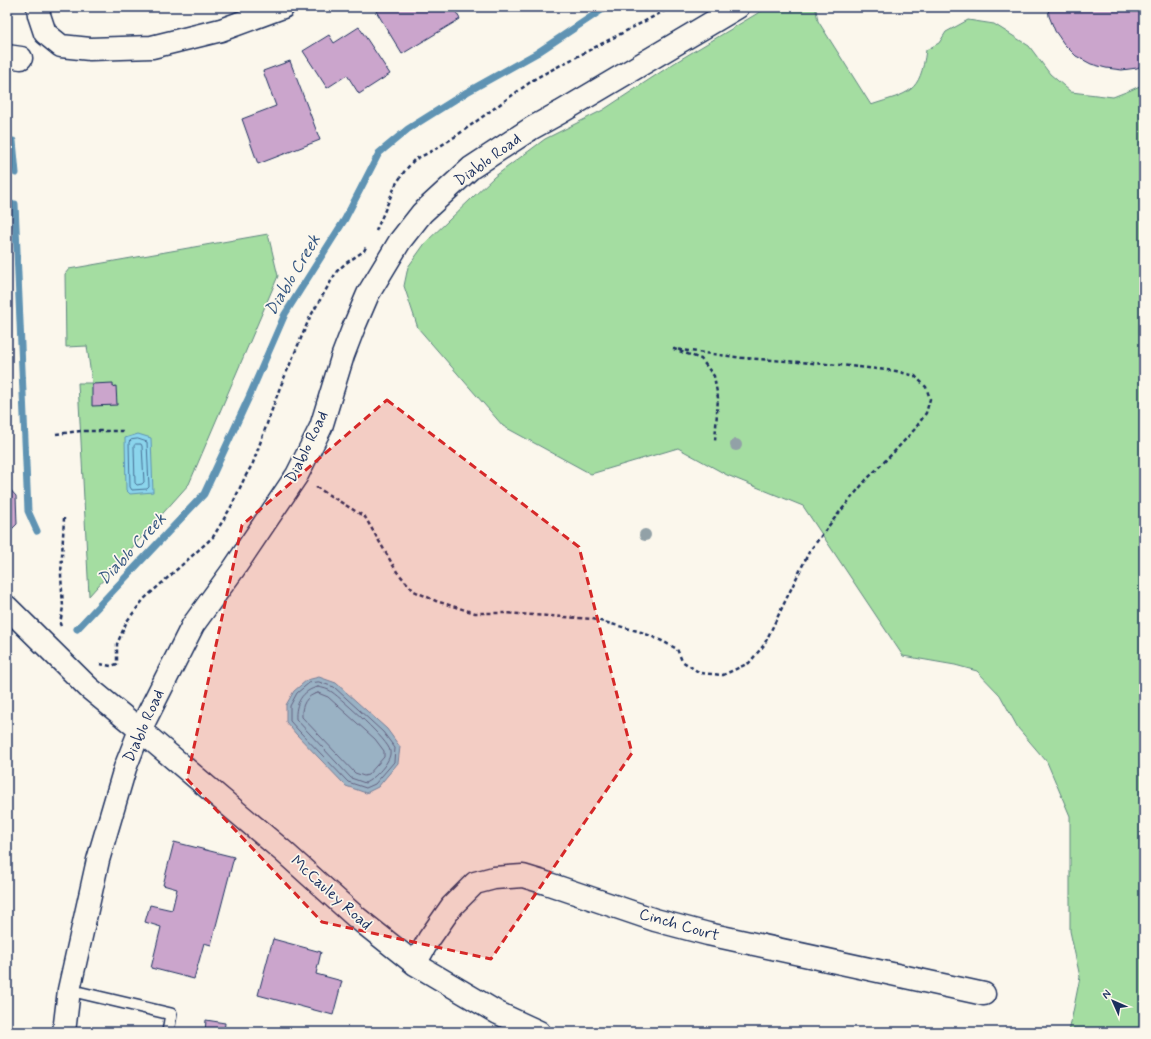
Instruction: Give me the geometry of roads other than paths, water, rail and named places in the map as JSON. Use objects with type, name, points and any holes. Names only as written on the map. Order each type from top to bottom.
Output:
[{"type":"street","points":[[39,11],[45,33],[61,46],[90,49],[152,47],[221,30],[283,7]]},
{"type":"street","name":"Diablo Road","points":[[64,1032],[69,990],[98,860],[125,768],[140,730],[193,625],[233,570],[297,475],[321,427],[343,355],[368,294],[400,241],[422,213],[470,168],[509,142],[715,22],[738,7]]},
{"type":"street","name":"McCauley Road","points":[[7,607],[89,688],[284,852],[356,917],[415,964],[498,1013],[536,1031]]},
{"type":"street","name":"Cinch Court","points":[[415,964],[429,939],[452,906],[475,883],[494,878],[523,876],[655,920],[708,934],[984,994]]},
{"type":"lane","points":[[69,990],[171,1014],[168,1032]]},
{"type":"water","points":[[138,434],[151,438],[153,492],[130,494],[126,490],[125,438]]},
{"type":"water","points":[[319,677],[336,683],[387,729],[400,747],[398,763],[378,787],[366,793],[346,786],[286,722],[286,705],[294,691],[307,680]]},
{"type":"waterway","name":"Diablo Creek","points":[[77,629],[204,494],[249,397],[285,314],[345,219],[379,153],[408,129],[467,92],[537,53],[606,7]]},
{"type":"waterway","points":[[13,141],[16,173]]},
{"type":"waterway","points":[[15,204],[28,511],[37,531]]}]
